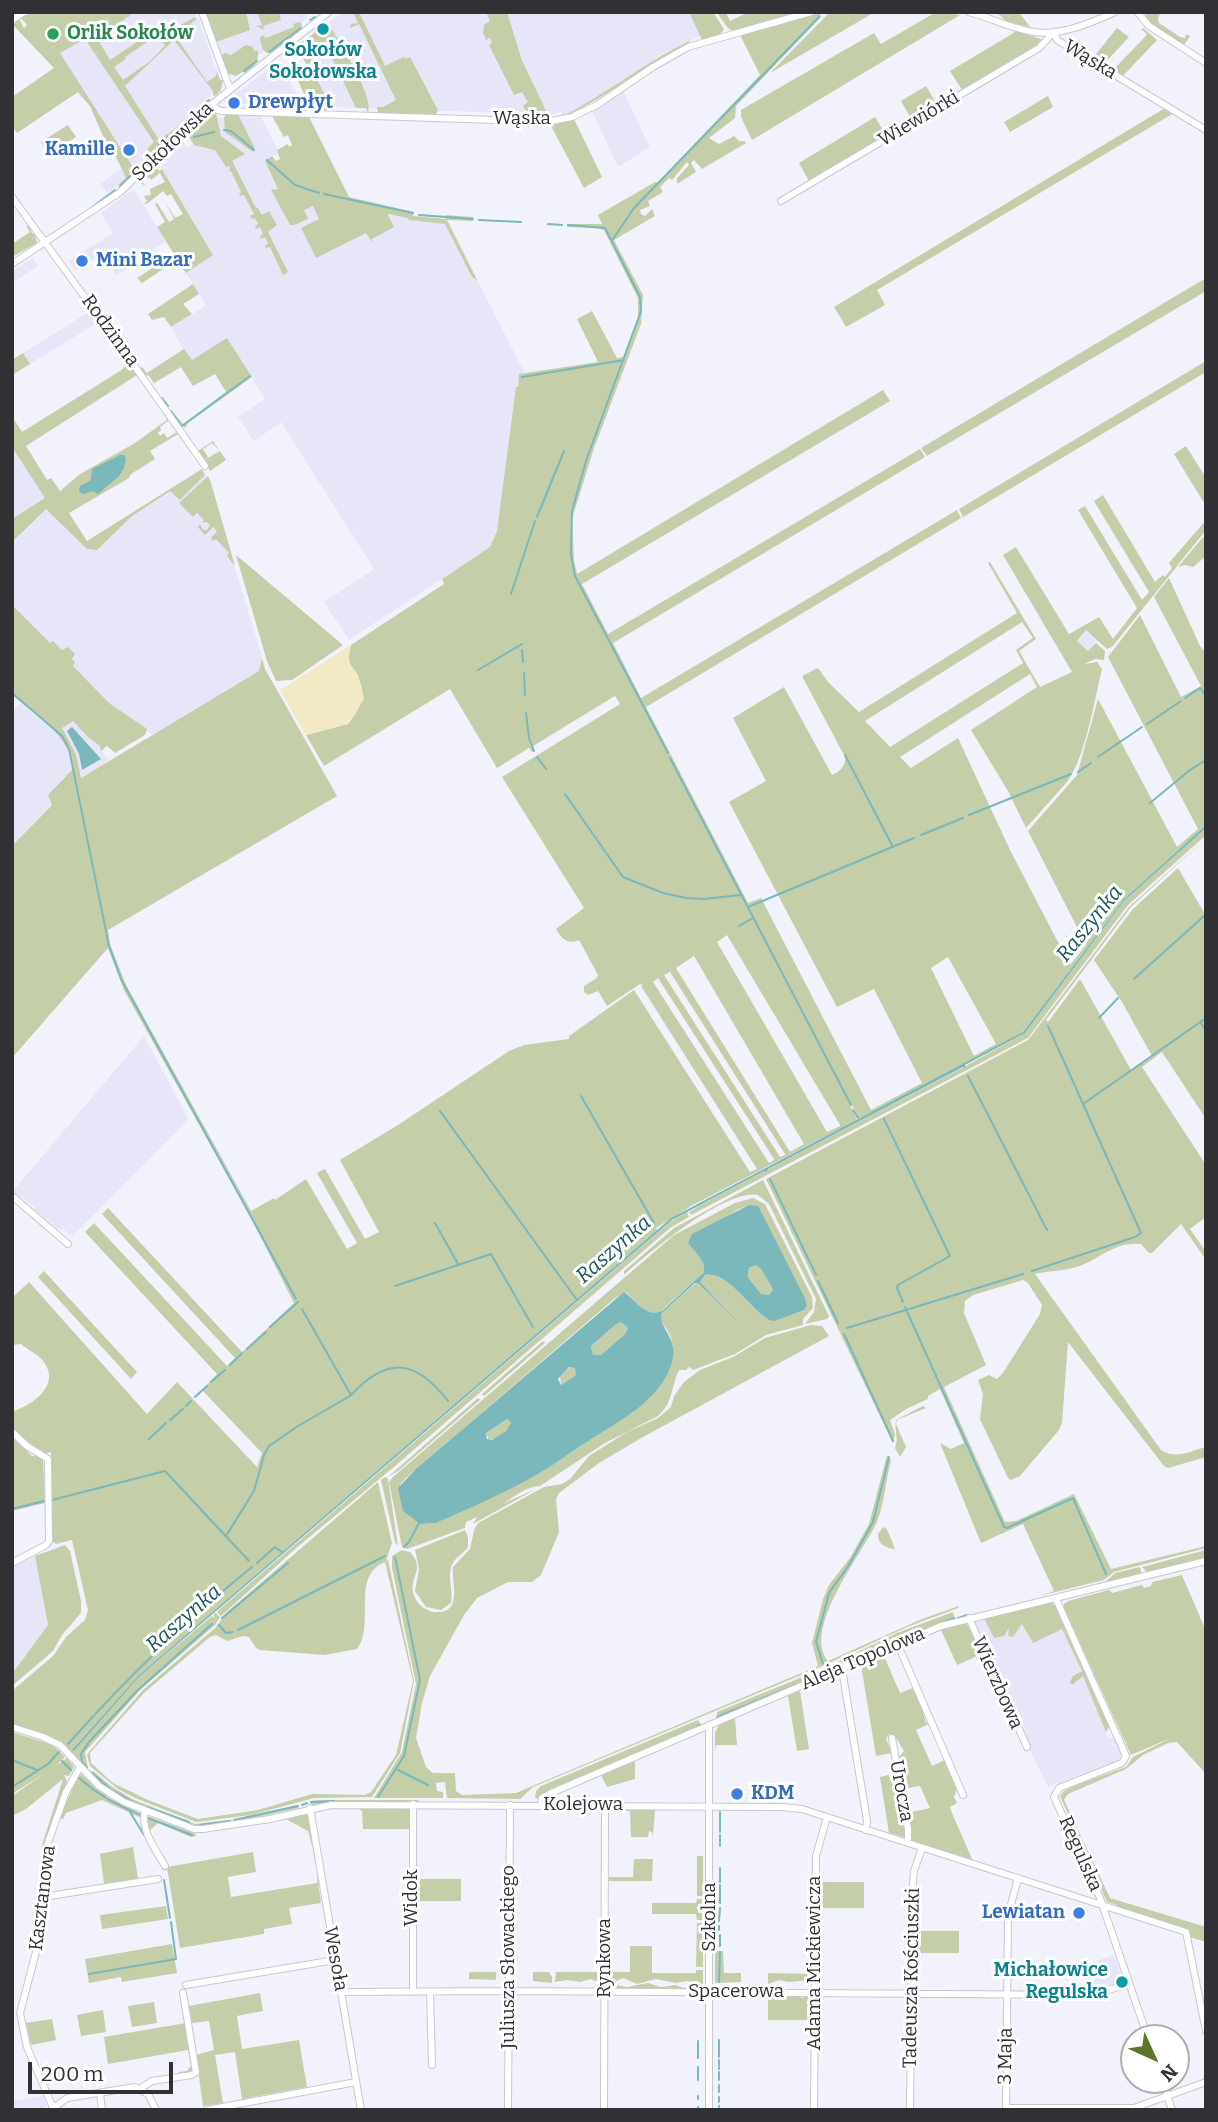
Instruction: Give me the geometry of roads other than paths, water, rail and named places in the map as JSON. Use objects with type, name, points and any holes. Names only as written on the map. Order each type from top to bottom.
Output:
[{"type":"street","points":[[12,20],[24,12]]},
{"type":"street","points":[[202,12],[230,89]]},
{"type":"street","name":"Sokołowska","points":[[12,264],[93,212],[126,187],[212,104],[329,12]]},
{"type":"street","name":"Wąska","points":[[212,104],[222,111],[524,121],[565,119],[597,105],[688,47],[811,12]]},
{"type":"street","name":"Wąska","points":[[969,12],[1032,32],[1054,32],[1057,40],[1206,130]]},
{"type":"street","points":[[1054,32],[1115,12]]},
{"type":"street","points":[[1140,14],[1150,27],[1206,63]]},
{"type":"street","name":"Wiewiórki","points":[[781,201],[1038,48],[1054,32]]},
{"type":"street","name":"Rodzinna","points":[[12,197],[205,466]]},
{"type":"street","points":[[12,1196],[68,1244]]},
{"type":"street","points":[[12,1432],[25,1445],[48,1459],[49,1543],[12,1563]]},
{"type":"street","name":"Aleja Topolowa","points":[[541,1805],[547,1794],[941,1626],[1206,1561]]},
{"type":"street","name":"Regulska","points":[[1056,1599],[1126,1755],[1122,1763],[1063,1786],[1054,1795],[1102,1905],[1143,2024]]},
{"type":"street","name":"Wierzbowa","points":[[969,1618],[1027,1747]]},
{"type":"street","points":[[898,1645],[963,1795]]},
{"type":"street","points":[[842,1669],[864,1802],[866,1830]]},
{"type":"street","name":"Szkolna","points":[[709,1725],[709,2110]]},
{"type":"street","points":[[12,1727],[60,1745],[80,1767]]},
{"type":"street","name":"Urocza","points":[[892,1738],[908,1829],[908,1843]]},
{"type":"street","name":"Kolejowa","points":[[80,1767],[104,1789],[145,1811],[202,1829],[270,1819],[331,1805],[792,1807],[1187,1933],[1206,2031]]},
{"type":"street","name":"Kasztanowa","points":[[52,2109],[27,2047],[20,2013],[39,1945],[45,1851],[66,1792],[80,1767]]},
{"type":"street","name":"Widok","points":[[413,1804],[413,1992]]},
{"type":"street","name":"Juliusza Słowackiego","points":[[508,2110],[510,1805]]},
{"type":"street","name":"Rynkowa","points":[[604,2110],[605,1806]]},
{"type":"street","name":"Wesoła","points":[[310,1808],[361,2110]]},
{"type":"street","points":[[145,1811],[147,1832],[165,1866]]},
{"type":"street","name":"Adama Mickiewicza","points":[[814,2110],[816,1853],[827,1817]]},
{"type":"street","name":"Tadeusza Kościuszki","points":[[910,2110],[912,1882],[922,1848]]},
{"type":"street","name":"3 Maja","points":[[1006,2109],[1008,1913],[1018,1878]]},
{"type":"street","points":[[43,1897],[158,1879]]},
{"type":"street","points":[[1091,1901],[1097,1894]]},
{"type":"street","points":[[186,1985],[335,1961]]},
{"type":"street","name":"Spacerowa","points":[[341,1992],[1096,1995],[1129,1984]]},
{"type":"street","points":[[430,1992],[432,2065]]},
{"type":"street","points":[[141,2088],[152,2081],[196,2072],[183,1993]]},
{"type":"street","points":[[207,2110],[356,2082]]},
{"type":"street","points":[[1006,2109],[1133,2108],[1206,2082]]},
{"type":"street","points":[[52,2109],[67,2098],[128,2087],[141,2088],[149,2095],[156,2110]]},
{"type":"street","points":[[100,2093],[102,2110]]},
{"type":"street","points":[[1167,2096],[1172,2110]]},
{"type":"water","points":[[120,455],[126,458],[119,476],[98,494],[93,491],[84,494],[79,492],[80,486],[91,480],[92,469]]},
{"type":"water","points":[[72,727],[101,759],[82,770],[79,754],[67,731]]},
{"type":"water","points":[[1206,825],[1206,828],[1124,901],[1025,1033],[965,1065],[965,1068],[672,1220],[138,1678],[74,1751],[72,1750],[138,1676],[671,1218],[1023,1032],[1124,899]]},
{"type":"water","points":[[749,1205],[758,1206],[807,1306],[804,1310],[774,1321],[769,1320],[722,1278],[705,1275],[700,1282],[741,1324],[695,1283],[662,1313],[663,1325],[674,1351],[672,1361],[661,1384],[643,1404],[538,1474],[436,1523],[420,1524],[403,1511],[398,1488],[416,1469],[624,1292],[641,1307],[656,1313],[662,1311],[704,1272],[702,1260],[688,1243],[692,1234]],"holes":[[[756,1265],[761,1269],[773,1289],[769,1295],[761,1294],[748,1277],[749,1268]],[[621,1322],[628,1328],[625,1334],[601,1355],[593,1355],[591,1346]],[[569,1367],[575,1368],[576,1375],[561,1385],[558,1379]],[[507,1419],[511,1423],[506,1431],[492,1440],[487,1439],[486,1433]]]},
{"type":"waterway","points":[[310,20],[315,17]]},
{"type":"waterway","points":[[613,239],[634,208],[819,17]]},
{"type":"waterway","points":[[269,52],[301,28]]},
{"type":"waterway","points":[[244,71],[257,61]]},
{"type":"waterway","points":[[203,105],[209,100]]},
{"type":"waterway","points":[[186,120],[194,113]]},
{"type":"waterway","points":[[158,143],[180,127]]},
{"type":"waterway","points":[[224,130],[231,131],[254,150]]},
{"type":"waterway","points":[[194,137],[214,132]]},
{"type":"waterway","points":[[150,157],[160,144]]},
{"type":"waterway","points":[[267,160],[295,185],[319,193]]},
{"type":"waterway","points":[[120,186],[144,162]]},
{"type":"waterway","points":[[91,208],[115,190]]},
{"type":"waterway","points":[[324,194],[413,213]]},
{"type":"waterway","points":[[419,215],[473,219]]},
{"type":"waterway","points":[[479,220],[521,222]]},
{"type":"waterway","points":[[548,224],[562,225]]},
{"type":"waterway","points":[[568,225],[605,228],[640,297],[641,311],[586,461],[572,511],[571,554],[575,576],[668,753]]},
{"type":"waterway","points":[[522,377],[624,360]]},
{"type":"waterway","points":[[171,411],[182,426],[250,376]]},
{"type":"waterway","points":[[162,398],[168,406]]},
{"type":"waterway","points":[[537,517],[564,451]]},
{"type":"waterway","points":[[511,594],[535,521]]},
{"type":"waterway","points":[[478,670],[522,644]]},
{"type":"waterway","points":[[522,650],[523,662]]},
{"type":"waterway","points":[[524,673],[525,695]]},
{"type":"waterway","points":[[1185,698],[1200,688],[1206,696]]},
{"type":"waterway","points":[[12,693],[62,736],[69,749],[109,946],[121,979],[296,1299]]},
{"type":"waterway","points":[[1147,724],[1181,701]]},
{"type":"waterway","points":[[526,713],[529,738],[534,751]]},
{"type":"waterway","points":[[1098,757],[1142,727]]},
{"type":"waterway","points":[[845,755],[893,847]]},
{"type":"waterway","points":[[537,757],[546,769]]},
{"type":"waterway","points":[[670,758],[851,1105]]},
{"type":"waterway","points":[[1150,803],[1206,760]]},
{"type":"waterway","points":[[1078,772],[1091,763]]},
{"type":"waterway","points":[[969,815],[1071,774]]},
{"type":"waterway","points":[[565,794],[623,877],[663,893],[686,898],[741,895]]},
{"type":"waterway","points":[[921,835],[963,818]]},
{"type":"waterway","points":[[748,907],[914,838]]},
{"type":"waterway","points":[[1134,979],[1204,916]]},
{"type":"waterway","points":[[739,926],[753,918]]},
{"type":"waterway","points":[[1099,1018],[1118,998]]},
{"type":"waterway","points":[[1083,1104],[1206,1018]]},
{"type":"waterway","points":[[1201,1023],[1206,1031]]},
{"type":"waterway","points":[[1032,1271],[1141,1233],[1048,1026]]},
{"type":"waterway","points":[[968,1076],[1047,1230]]},
{"type":"waterway","name":"Raszynka","points":[[581,1096],[654,1223]]},
{"type":"waterway","points":[[853,1110],[858,1118]]},
{"type":"waterway","points":[[440,1111],[577,1300]]},
{"type":"waterway","points":[[884,1119],[950,1256],[898,1285],[903,1302]]},
{"type":"waterway","points":[[770,1179],[816,1275]]},
{"type":"waterway","points":[[435,1223],[458,1264]]},
{"type":"waterway","points":[[395,1286],[491,1254],[533,1327]]},
{"type":"waterway","points":[[847,1328],[1023,1274]]},
{"type":"waterway","points":[[818,1281],[838,1323]]},
{"type":"waterway","points":[[270,1327],[298,1302]]},
{"type":"waterway","points":[[905,1307],[1004,1527],[1073,1498],[1106,1574]]},
{"type":"waterway","points":[[302,1309],[351,1395],[377,1373],[401,1368],[425,1377],[448,1401]]},
{"type":"waterway","points":[[247,1349],[266,1332]]},
{"type":"waterway","points":[[844,1334],[893,1441]]},
{"type":"waterway","points":[[230,1365],[242,1353]]},
{"type":"waterway","points":[[211,1382],[225,1370]]},
{"type":"waterway","points":[[195,1397],[207,1386]]},
{"type":"waterway","points":[[226,1536],[254,1491],[269,1446],[350,1396]]},
{"type":"waterway","points":[[186,1406],[191,1401]]},
{"type":"waterway","points":[[170,1420],[183,1409]]},
{"type":"waterway","points":[[149,1439],[166,1423]]},
{"type":"waterway","points":[[823,1664],[816,1642],[829,1593],[849,1565],[873,1522],[889,1457]]},
{"type":"waterway","points":[[52,1500],[165,1471],[249,1561]]},
{"type":"waterway","points":[[12,1509],[44,1501]]},
{"type":"waterway","points":[[404,1547],[419,1523]]},
{"type":"waterway","points":[[257,1563],[275,1547],[282,1552]]},
{"type":"waterway","points":[[238,1630],[385,1556]]},
{"type":"waterway","points":[[378,1797],[404,1756],[420,1680],[395,1557]]},
{"type":"waterway","points":[[222,1618],[288,1563]]},
{"type":"waterway","name":"Raszynka","points":[[68,1744],[156,1652],[252,1567]]},
{"type":"waterway","points":[[958,1618],[967,1615]]},
{"type":"waterway","points":[[922,1631],[954,1618]]},
{"type":"waterway","name":"Raszynka","points":[[87,1768],[82,1762],[81,1754],[89,1742],[138,1690],[212,1624]]},
{"type":"waterway","points":[[219,1625],[226,1633],[233,1632]]},
{"type":"waterway","points":[[768,1696],[806,1681]]},
{"type":"waterway","points":[[717,1717],[766,1697]]},
{"type":"waterway","points":[[697,1726],[701,1725]]},
{"type":"waterway","points":[[12,1787],[48,1764],[59,1752]]},
{"type":"waterway","points":[[12,1760],[37,1770]]},
{"type":"waterway","points":[[62,1761],[71,1770]]},
{"type":"waterway","points":[[398,1770],[428,1785]]},
{"type":"waterway","points":[[92,1773],[110,1789],[135,1803]]},
{"type":"waterway","points":[[78,1777],[108,1799],[141,1815]]},
{"type":"waterway","points":[[311,1802],[334,1801]]},
{"type":"waterway","points":[[302,1805],[307,1803]]},
{"type":"waterway","points":[[234,1820],[298,1806]]},
{"type":"waterway","points":[[147,1807],[189,1822]]},
{"type":"waterway","points":[[130,1812],[144,1835]]},
{"type":"waterway","points":[[720,1812],[720,1832]]},
{"type":"waterway","points":[[148,1818],[192,1835]]},
{"type":"waterway","points":[[200,1825],[230,1821]]},
{"type":"waterway","points":[[720,1835],[720,1842]]},
{"type":"waterway","points":[[720,1868],[720,1882]]},
{"type":"waterway","points":[[164,1880],[170,1918]]},
{"type":"waterway","points":[[720,1885],[720,1903]]},
{"type":"waterway","points":[[719,1921],[720,1908]]},
{"type":"waterway","points":[[89,1974],[176,1959],[171,1922]]},
{"type":"waterway","points":[[720,1935],[720,1946]]},
{"type":"waterway","points":[[719,1982],[720,1952]]},
{"type":"waterway","points":[[719,2040],[719,2057]]},
{"type":"waterway","points":[[698,2041],[698,2058]]},
{"type":"waterway","points":[[719,2060],[719,2065]]},
{"type":"waterway","points":[[698,2067],[698,2080]]},
{"type":"waterway","points":[[719,2072],[719,2080]]},
{"type":"waterway","points":[[719,2085],[719,2092]]},
{"type":"waterway","points":[[719,2097],[719,2102]]},
{"type":"place","name":"Sokołów Sokołowska","points":[[323,29]]},
{"type":"place","name":"Orlik Sokołów","points":[[53,34]]},
{"type":"place","name":"Drewpłyt","points":[[234,103]]},
{"type":"place","name":"Kamille","points":[[129,150]]},
{"type":"place","name":"Mini Bazar","points":[[82,261]]},
{"type":"place","name":"KDM","points":[[737,1794]]},
{"type":"place","name":"Lewiatan","points":[[1079,1913]]},
{"type":"place","name":"Michałowice Regulska","points":[[1122,1982]]}]
